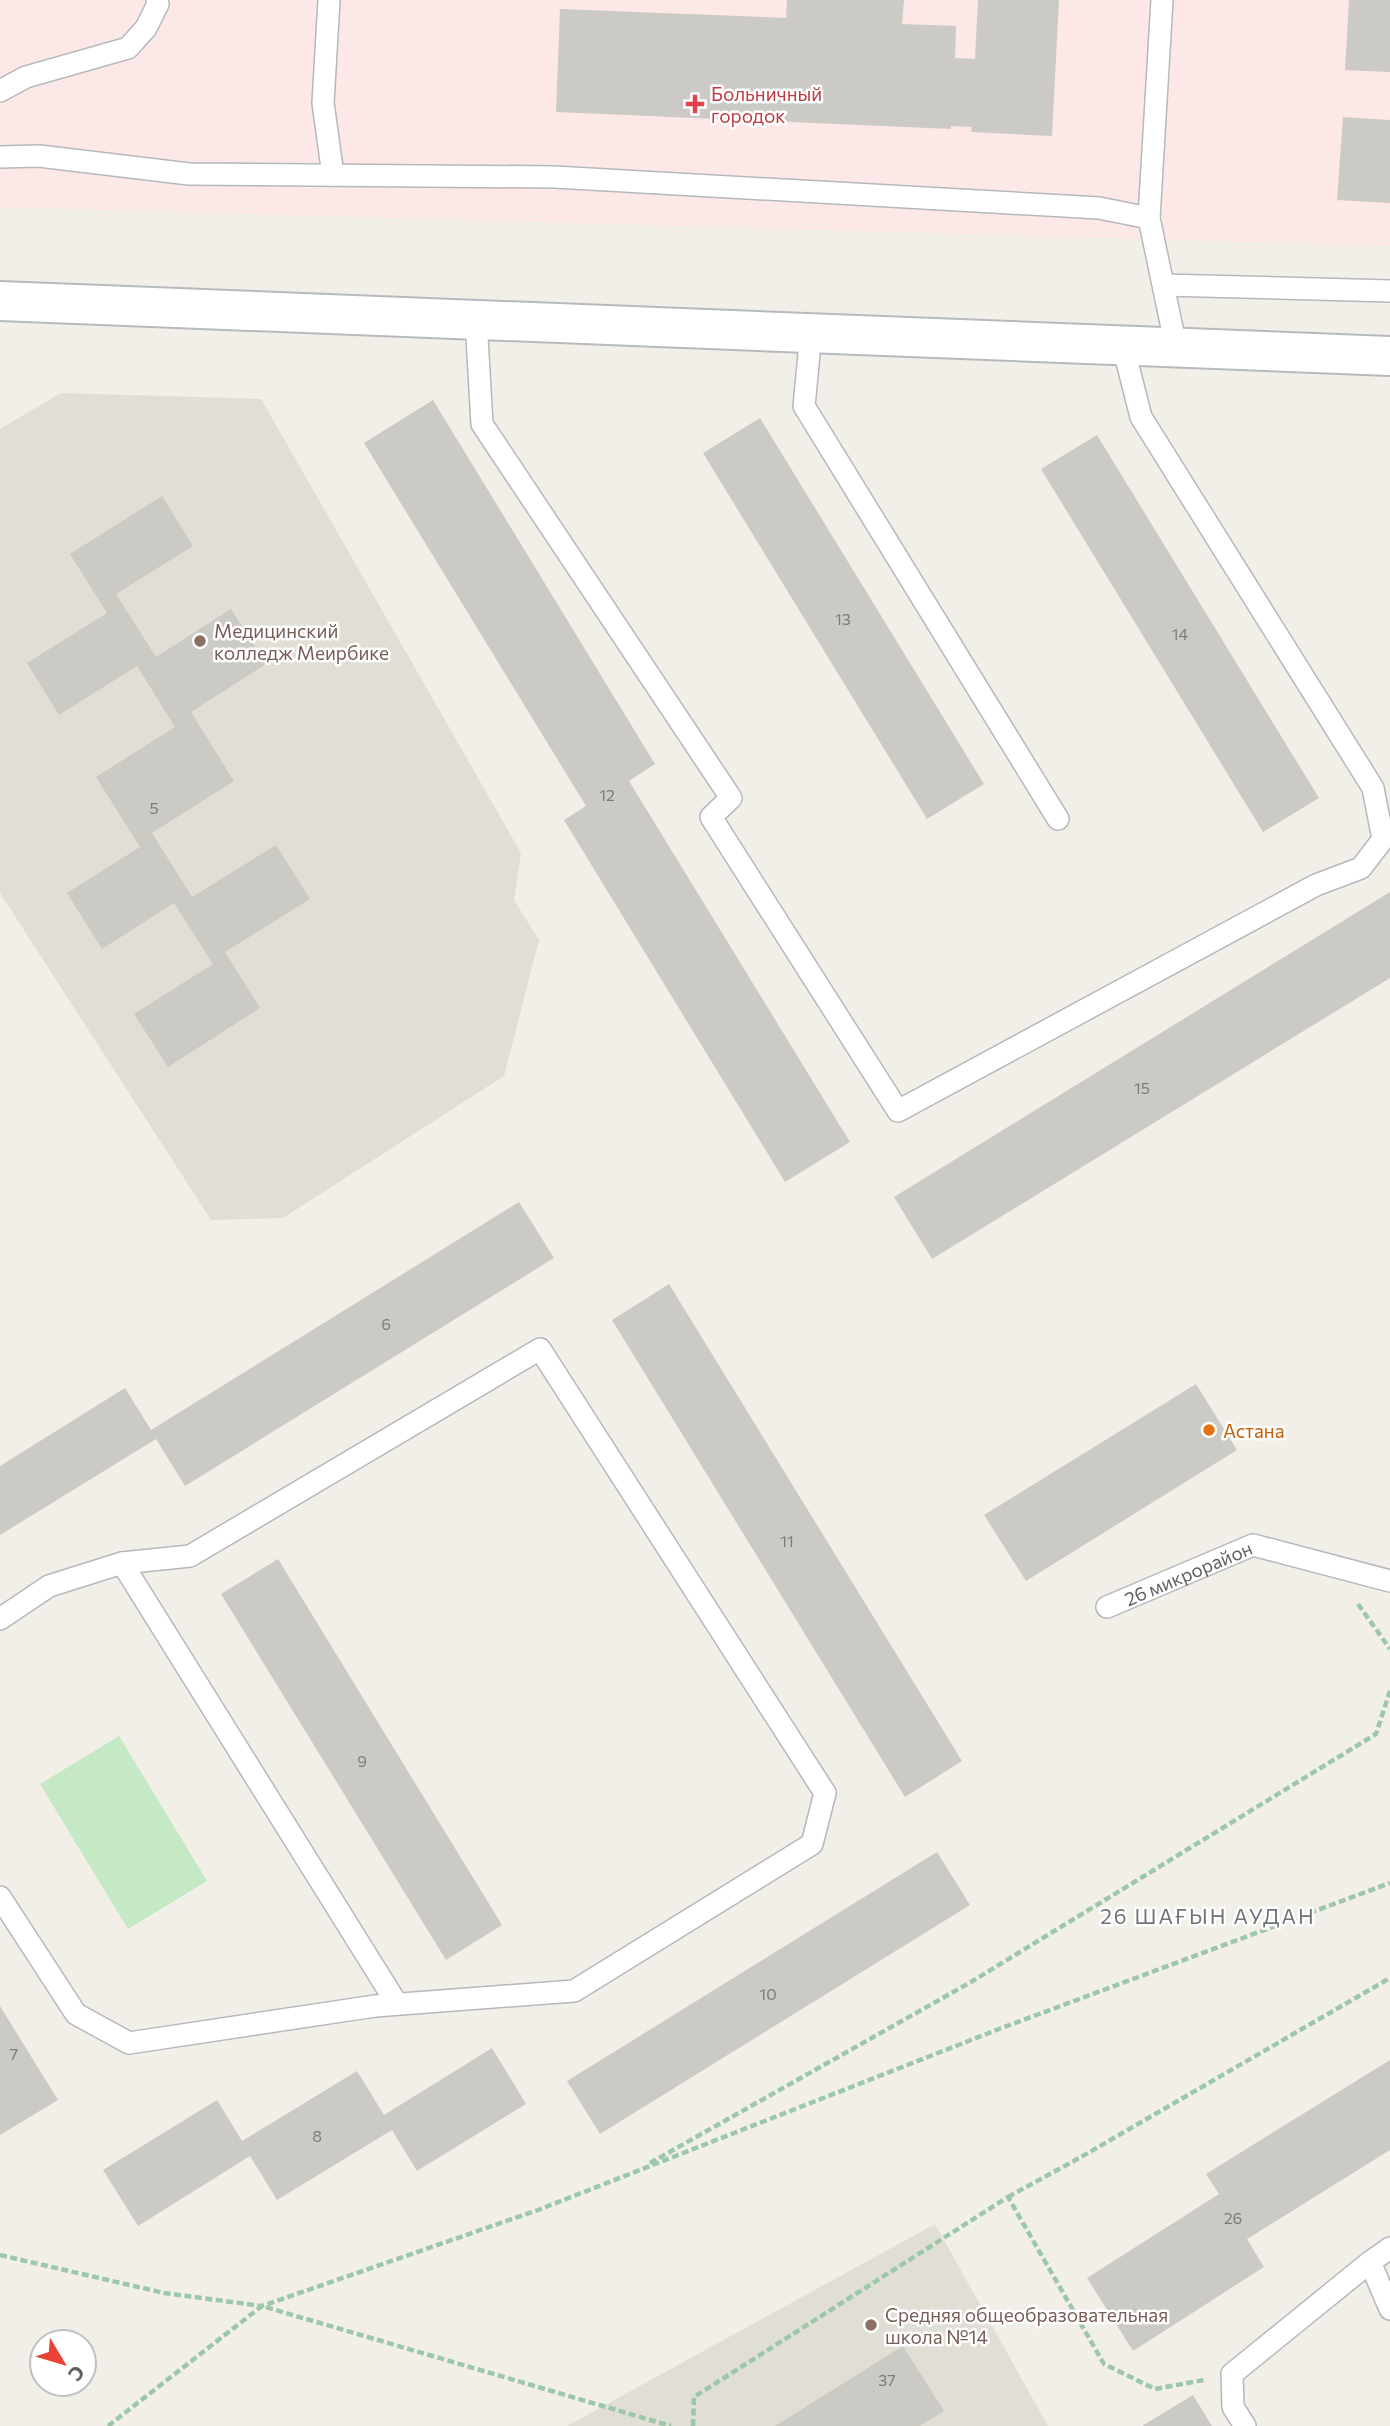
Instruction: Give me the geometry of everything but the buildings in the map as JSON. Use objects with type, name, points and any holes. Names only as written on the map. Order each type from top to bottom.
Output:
[{"type":"street","points":[[0,301],[1390,356]]},
{"type":"lane","points":[[0,91],[26,76],[128,48],[146,28],[158,4],[157,0]]},
{"type":"lane","points":[[329,0],[323,103],[333,175]]},
{"type":"lane","points":[[1161,0],[1149,218],[1176,347]]},
{"type":"lane","points":[[0,157],[39,156],[189,174],[555,177],[1098,208],[1149,218]]},
{"type":"lane","points":[[1164,285],[1390,291]]},
{"type":"lane","points":[[476,320],[482,424],[731,798],[711,817],[898,1111],[1316,885],[1361,867],[1383,839],[1373,788],[1140,417],[1123,346]]},
{"type":"lane","points":[[811,333],[804,406],[1058,819]]},
{"type":"lane","points":[[0,1619],[49,1586],[122,1563],[190,1556],[540,1349],[825,1793],[812,1844],[574,1991],[397,2004],[129,2043],[76,2014],[0,1897]]},
{"type":"lane","name":"26 микрорайон","points":[[1107,1607],[1253,1545],[1390,1581]]},
{"type":"lane","points":[[122,1563],[397,2004]]},
{"type":"lane","points":[[1245,2426],[1233,2407],[1232,2374],[1390,2248]]},
{"type":"lane","points":[[1370,2262],[1390,2309]]},
{"type":"path","points":[[636,2172],[971,1982],[1376,1734],[1390,1691]]},
{"type":"path","points":[[108,2426],[262,2306],[538,2210],[999,2029],[1390,1883]]},
{"type":"path","points":[[693,2426],[694,2397],[1008,2197],[1390,1978]]},
{"type":"path","points":[[1008,2197],[1104,2364],[1155,2389],[1232,2374]]},
{"type":"path","points":[[0,2255],[164,2293],[262,2306],[671,2426]]},
{"type":"shaded area","name":"Больничный городок","points":[[0,0],[1390,0],[1390,246],[0,207]]},
{"type":"shaded area","name":"Медицинский колледж Меирбике","points":[[61,393],[261,399],[521,853],[514,900],[539,940],[504,1076],[283,1218],[211,1220],[0,893],[0,429]]},
{"type":"shaded area","name":"Cредняя общеобразовательная школа №14","points":[[935,2224],[1048,2426],[567,2426]]},
{"type":"green space","points":[[119,1736],[207,1881],[128,1929],[40,1784]]},
{"type":"place","name":"Больничный городок","points":[[695,104]]},
{"type":"place","name":"Медицинский колледж Меирбике","points":[[200,641]]},
{"type":"place","name":"Астана","points":[[1209,1430]]},
{"type":"place","name":"Cредняя общеобразовательная школа №14","points":[[871,2325]]},
{"type":"district","name":"26 ШАҒЫН АУДАН","points":[[1208,1915]]}]
